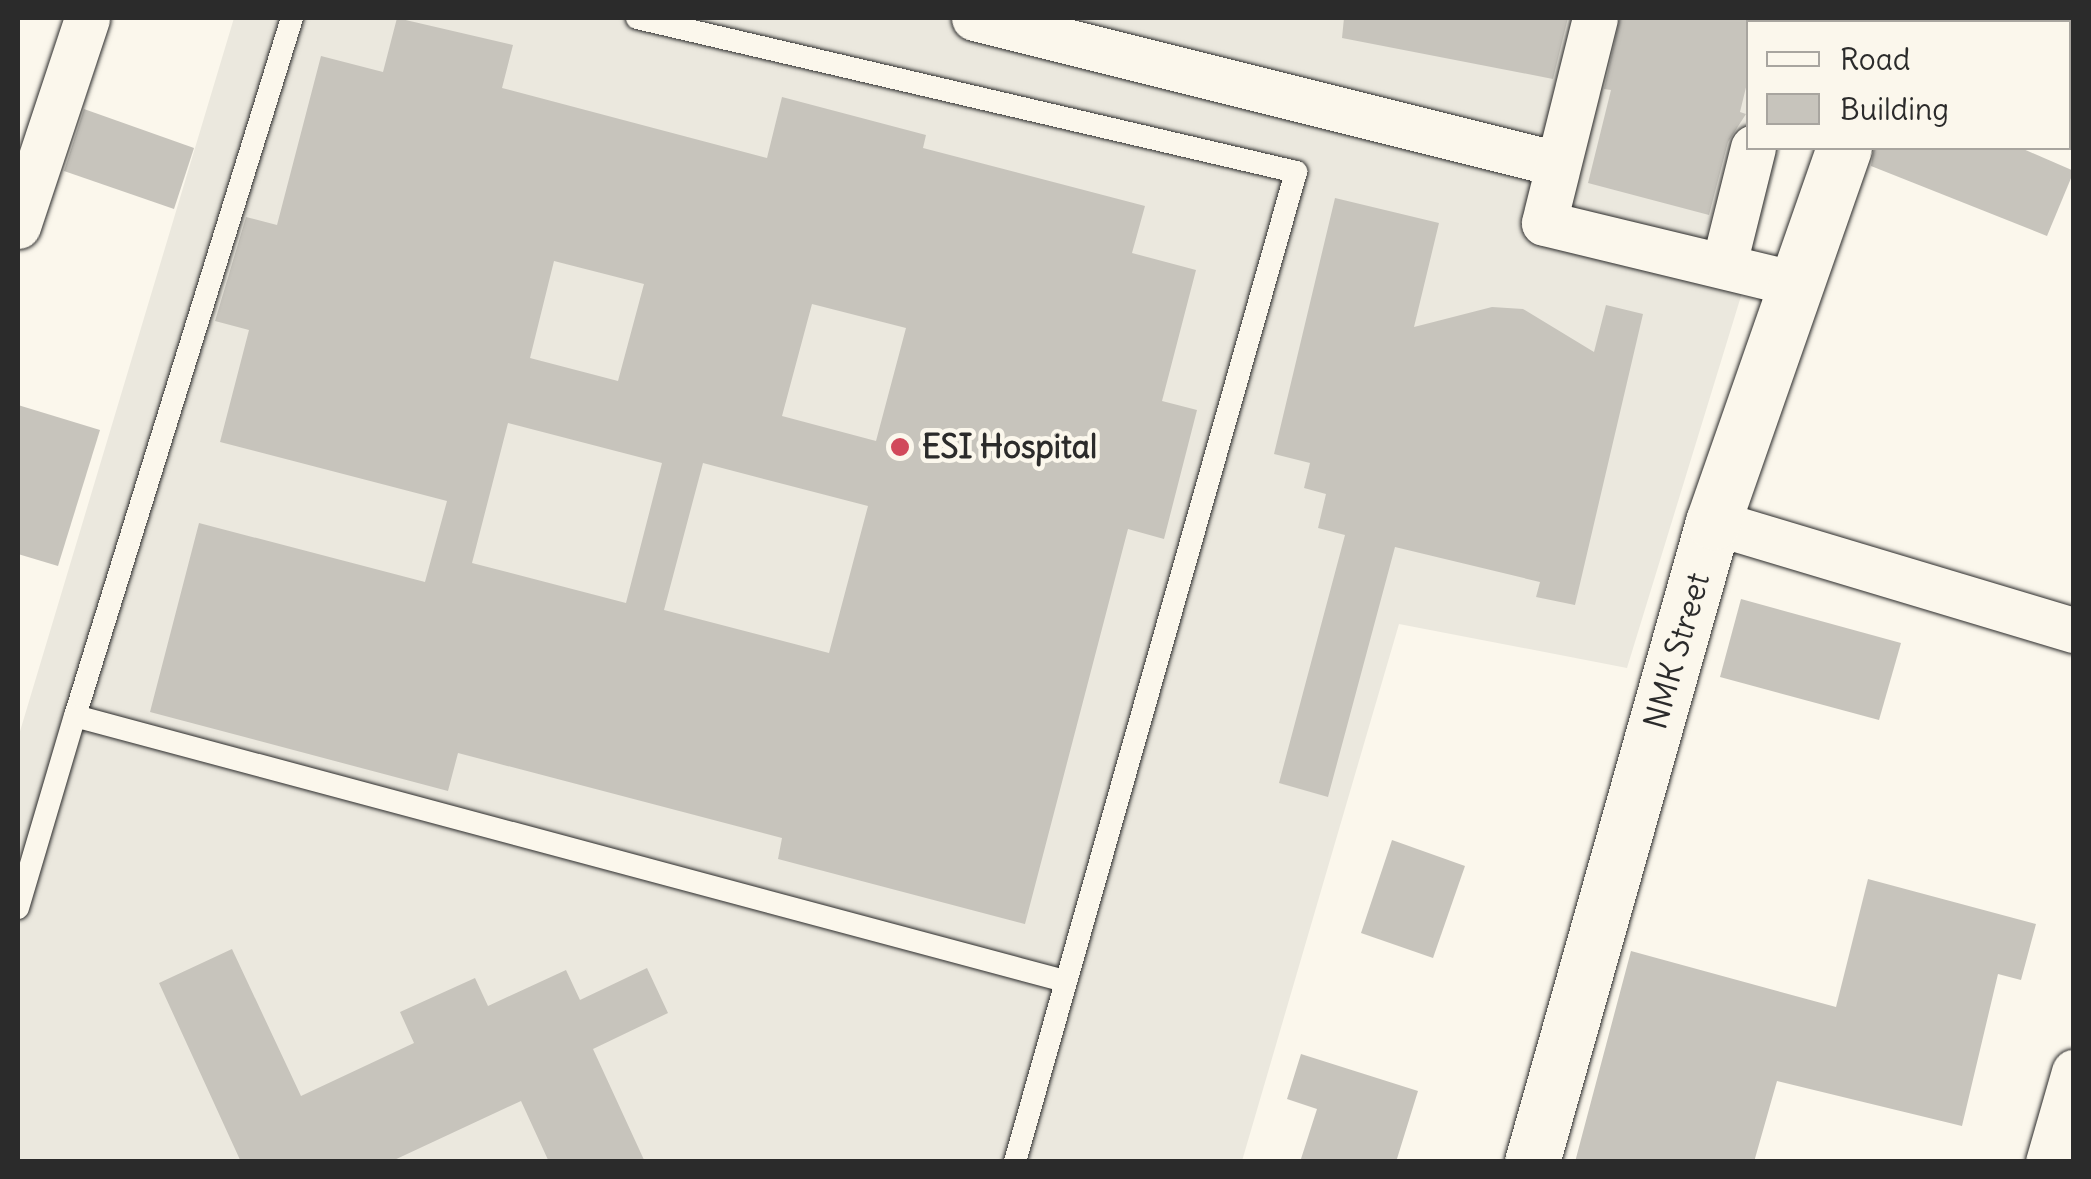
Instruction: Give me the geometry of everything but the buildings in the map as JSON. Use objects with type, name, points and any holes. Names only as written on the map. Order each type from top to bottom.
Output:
[{"type":"street","points":[[18,226],[87,18]]},
{"type":"street","points":[[974,18],[1558,164]]},
{"type":"street","points":[[1595,18],[1544,223],[1796,284]]},
{"type":"street","points":[[1724,264],[1752,150]]},
{"type":"street","name":"NMK Street","points":[[1532,1162],[1713,522],[1843,150]]},
{"type":"street","points":[[1713,522],[2074,630]]},
{"type":"street","points":[[2048,1162],[2074,1072]]},
{"type":"lane","points":[[18,908],[292,18]]},
{"type":"lane","points":[[637,18],[1296,172],[1015,1162]]},
{"type":"lane","points":[[75,716],[1064,981]]},
{"type":"shaded area","name":"ESI Hospital","points":[[234,18],[1814,18],[1746,20],[1746,150],[1780,150],[1749,270],[1627,668],[1399,624],[1242,1161],[18,1162],[18,738]]},
{"type":"place","name":"ESI Hospital","points":[[900,447]]}]
